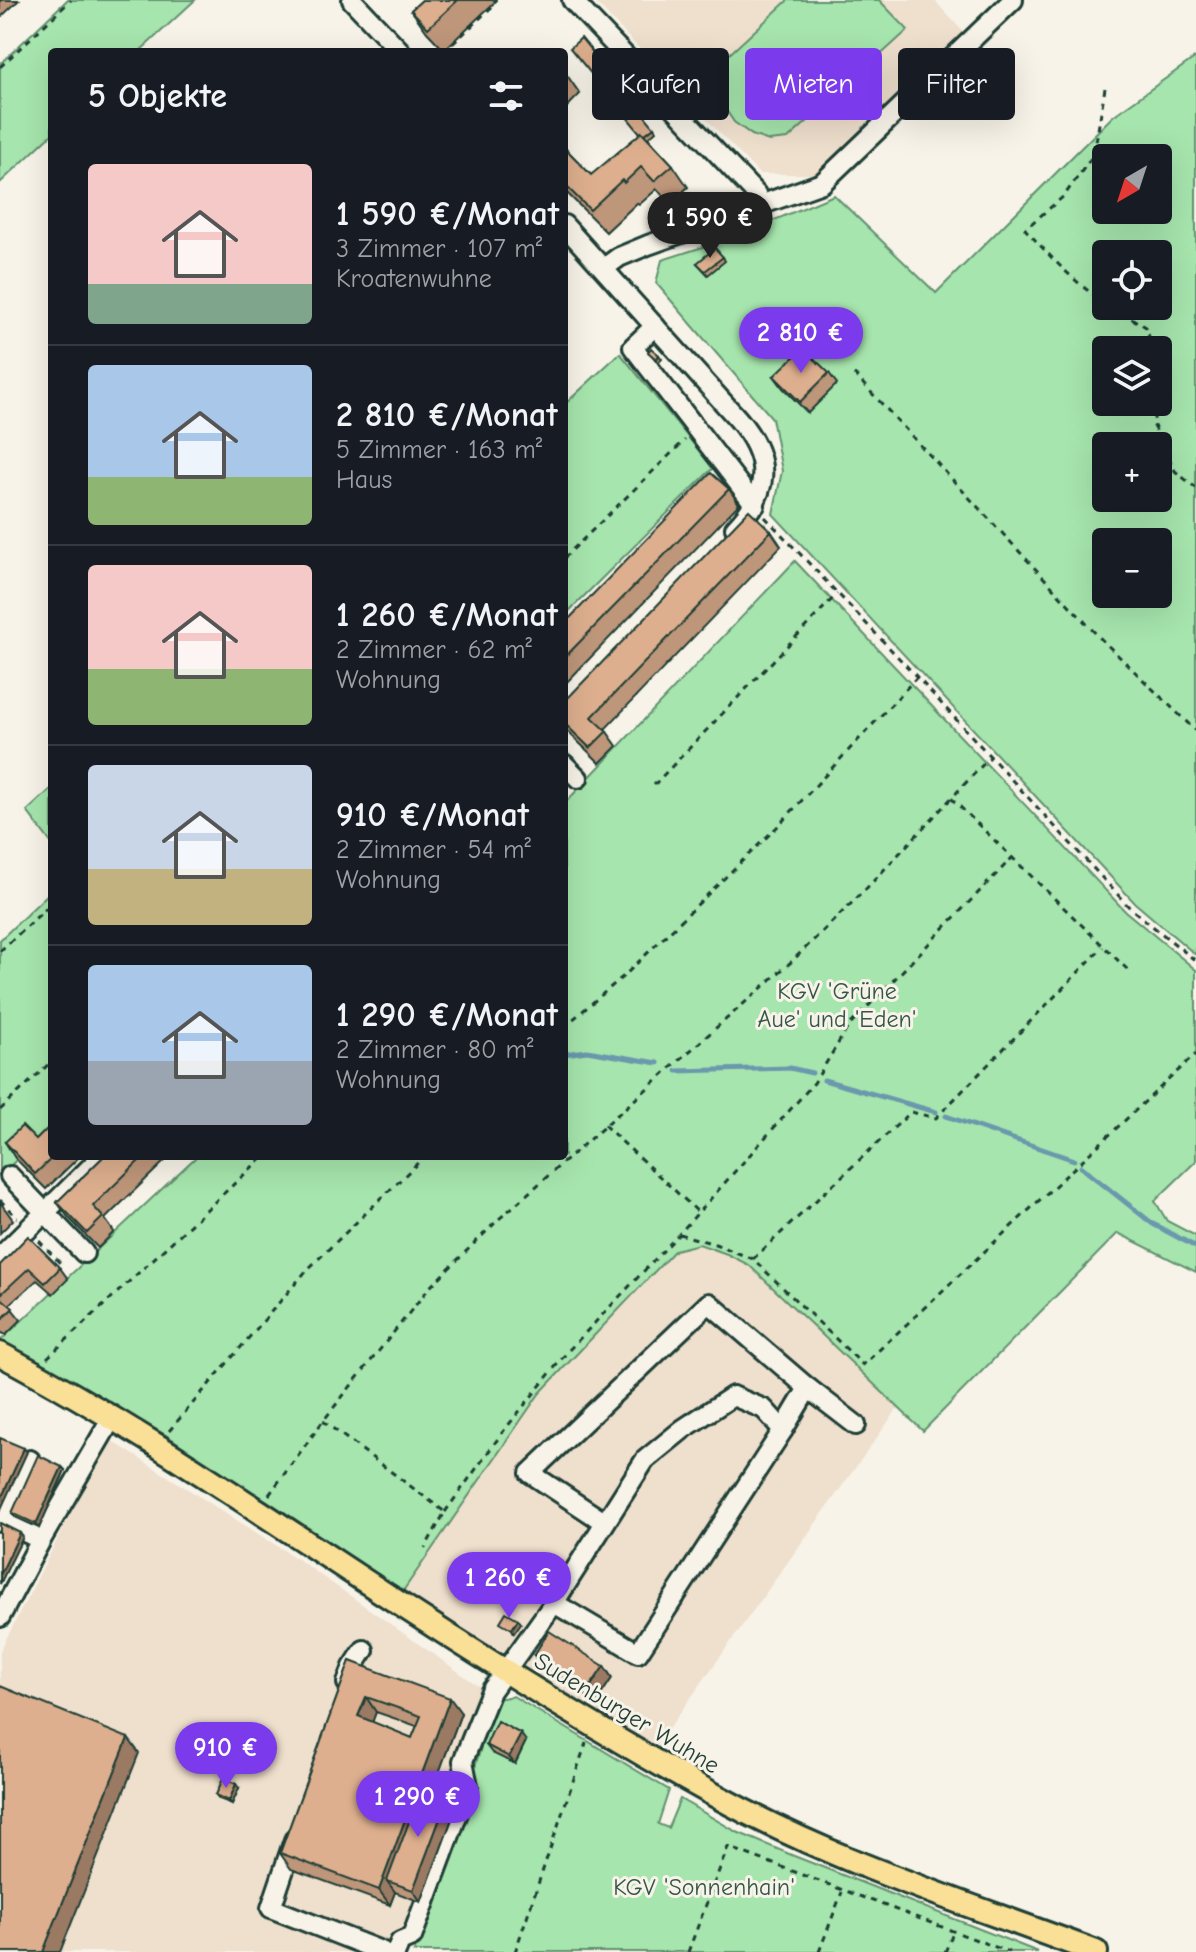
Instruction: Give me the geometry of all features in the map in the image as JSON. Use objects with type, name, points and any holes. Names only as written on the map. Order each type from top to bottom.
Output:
[{"type":"main road","name":"Sudenburger Wuhne","points":[[0,1354],[178,1458],[436,1627],[717,1797],[790,1834],[875,1869],[1096,1952]]},
{"type":"street","points":[[352,0],[397,48]]},
{"type":"street","points":[[572,0],[756,194],[761,206]]},
{"type":"street","points":[[604,268],[619,257],[648,245],[822,183],[1013,0]]},
{"type":"street","points":[[568,229],[753,438],[761,459],[761,489],[748,515],[718,546]]},
{"type":"street","points":[[655,326],[633,347],[755,505]]},
{"type":"street","points":[[568,768],[578,778]]},
{"type":"street","points":[[0,1257],[98,1160]]},
{"type":"street","points":[[10,1176],[84,1253]]},
{"type":"street","points":[[604,1522],[530,1473],[709,1303],[856,1425]]},
{"type":"street","points":[[554,1603],[638,1653],[808,1388]]},
{"type":"street","points":[[396,1952],[400,1942],[412,1937],[468,1786],[463,1761],[491,1691],[554,1603],[645,1460],[683,1429],[733,1396],[764,1409],[783,1430]]},
{"type":"street","points":[[0,1617],[112,1418]]},
{"type":"street","points":[[30,1460],[0,1520],[41,1540]]},
{"type":"street","points":[[343,1697],[353,1667],[364,1650]]},
{"type":"street","points":[[302,1818],[271,1908],[383,1952]]},
{"type":"path","points":[[0,67],[71,0]]},
{"type":"path","points":[[448,48],[496,3]]},
{"type":"path","points":[[1092,295],[1025,229],[1064,196],[1094,154],[1105,88]]},
{"type":"path","points":[[1134,320],[1146,327],[1149,336]]},
{"type":"path","points":[[854,374],[1098,636],[1196,731]]},
{"type":"path","points":[[1155,416],[1153,424],[1175,471],[1196,488]]},
{"type":"path","points":[[568,554],[688,437]]},
{"type":"path","points":[[755,505],[1130,908],[1196,961]]},
{"type":"path","points":[[654,785],[838,593]]},
{"type":"path","points":[[568,1024],[626,974],[777,827],[917,677]]},
{"type":"path","points":[[568,1157],[791,962],[864,891],[991,756]]},
{"type":"path","points":[[951,798],[1130,972]]},
{"type":"path","points":[[425,1548],[445,1512],[502,1433],[568,1351],[679,1234],[814,1083],[848,1027],[1012,858]]},
{"type":"path","points":[[0,951],[48,907]]},
{"type":"path","points":[[753,1259],[911,1112],[936,1118],[1103,947]]},
{"type":"path","points":[[679,1234],[753,1259],[863,1365],[1196,1054]]},
{"type":"path","points":[[0,1110],[48,1065]]},
{"type":"path","points":[[604,1125],[698,1212]]},
{"type":"path","points":[[40,1365],[260,1160]]},
{"type":"path","points":[[166,1435],[307,1270],[421,1160]]},
{"type":"path","points":[[264,1501],[429,1288],[565,1160]]},
{"type":"path","points":[[323,1421],[445,1512]]},
{"type":"path","points":[[515,1952],[587,1740]]},
{"type":"path","points":[[688,1952],[728,1847],[1009,1952]]},
{"type":"path","points":[[819,1952],[842,1891]]},
{"type":"path","points":[[945,1952],[954,1931]]},
{"type":"shaded area","points":[[593,0],[934,0],[967,36],[954,48],[898,48],[898,100],[882,115],[882,48],[745,48],[745,120],[877,120],[819,174],[759,174],[707,120],[729,120],[729,48],[639,48]]},
{"type":"shaded area","points":[[699,1244],[749,1265],[898,1408],[654,1749],[403,1591],[539,1394],[675,1250]]},
{"type":"shaded area","points":[[109,1439],[299,1560],[497,1699],[414,1952],[0,1952],[0,1651]]},
{"type":"green space","points":[[67,0],[195,0],[143,48],[48,48],[48,138],[0,183],[0,64]]},
{"type":"green space","points":[[788,0],[879,0],[908,30],[882,54],[882,48],[745,48],[745,120],[809,120],[788,139],[769,141],[752,135],[734,122],[729,114],[729,54]]},
{"type":"green space","points":[[1196,57],[1196,955],[1135,903],[773,514],[782,471],[772,418],[656,283],[662,260],[734,237],[834,195],[936,293],[1113,116]]},
{"type":"green space","points":[[620,353],[713,468],[568,612],[568,401]]},
{"type":"green space","name":"KGV 'Grüne Aue' und 'Eden'","points":[[795,561],[1125,911],[1196,970],[1196,1161],[1155,1201],[1167,1221],[1196,1236],[1196,1272],[1118,1233],[923,1431],[749,1265],[699,1244],[675,1250],[539,1394],[403,1591],[386,1583],[166,1435],[0,1341],[193,1160],[568,1160],[568,800]]},
{"type":"green space","points":[[48,792],[48,839],[27,811]]},
{"type":"green space","points":[[48,894],[48,1129],[0,1176],[0,940]]},
{"type":"green space","name":"KGV 'Sonnenhain'","points":[[513,1696],[669,1790],[658,1824],[668,1828],[680,1799],[737,1832],[1038,1952],[414,1952],[497,1699]]},
{"type":"building","points":[[422,0],[458,0],[428,28],[411,10]]},
{"type":"building","points":[[581,38],[592,51],[592,75],[570,48]]},
{"type":"building","points":[[629,120],[648,120],[654,127],[645,134],[640,133]]},
{"type":"building","points":[[642,132],[673,165],[654,181],[641,167],[590,210],[568,188],[568,151],[591,175]]},
{"type":"building","points":[[715,248],[723,257],[705,271],[697,263]]},
{"type":"building","points":[[651,348],[659,355],[656,359],[648,352]]},
{"type":"building","points":[[803,348],[829,373],[800,402],[774,376]]},
{"type":"building","points":[[711,473],[729,489],[568,654],[568,620]]},
{"type":"building","points":[[749,510],[771,531],[592,717],[607,731],[590,748],[568,727],[568,698]]},
{"type":"building","points":[[22,1126],[36,1140],[48,1128],[50,1160],[35,1174],[5,1142]]},
{"type":"building","points":[[100,1160],[140,1160],[93,1206],[103,1217],[87,1233],[57,1202]]},
{"type":"building","points":[[28,1236],[60,1268],[45,1283],[29,1268],[0,1295],[0,1265]]},
{"type":"building","points":[[0,1297],[13,1308],[0,1321]]},
{"type":"building","points":[[0,1438],[24,1448],[0,1501]]},
{"type":"building","points":[[38,1455],[62,1467],[36,1524],[12,1513]]},
{"type":"building","points":[[0,1523],[20,1533],[0,1575]]},
{"type":"building","points":[[506,1612],[518,1619],[512,1629],[500,1622]]},
{"type":"building","points":[[549,1631],[604,1666],[588,1690],[534,1655]]},
{"type":"building","points":[[350,1661],[450,1698],[379,1890],[280,1853]],"holes":[[[366,1697],[421,1716],[412,1738],[358,1716]]]},
{"type":"building","points":[[0,1686],[128,1738],[43,1952],[0,1952]]},
{"type":"building","points":[[497,1721],[521,1734],[509,1757],[486,1745]]},
{"type":"building","points":[[223,1778],[236,1784],[229,1801],[216,1795]]},
{"type":"building","points":[[422,1787],[448,1797],[413,1890],[387,1881]]},
{"type":"waterway","points":[[568,1053],[587,1051],[658,1063]]},
{"type":"waterway","points":[[677,1071],[790,1068],[812,1073]]},
{"type":"waterway","points":[[824,1080],[936,1112]]},
{"type":"waterway","points":[[946,1116],[1074,1160]]},
{"type":"waterway","points":[[1081,1167],[1153,1224],[1196,1247]]}]
